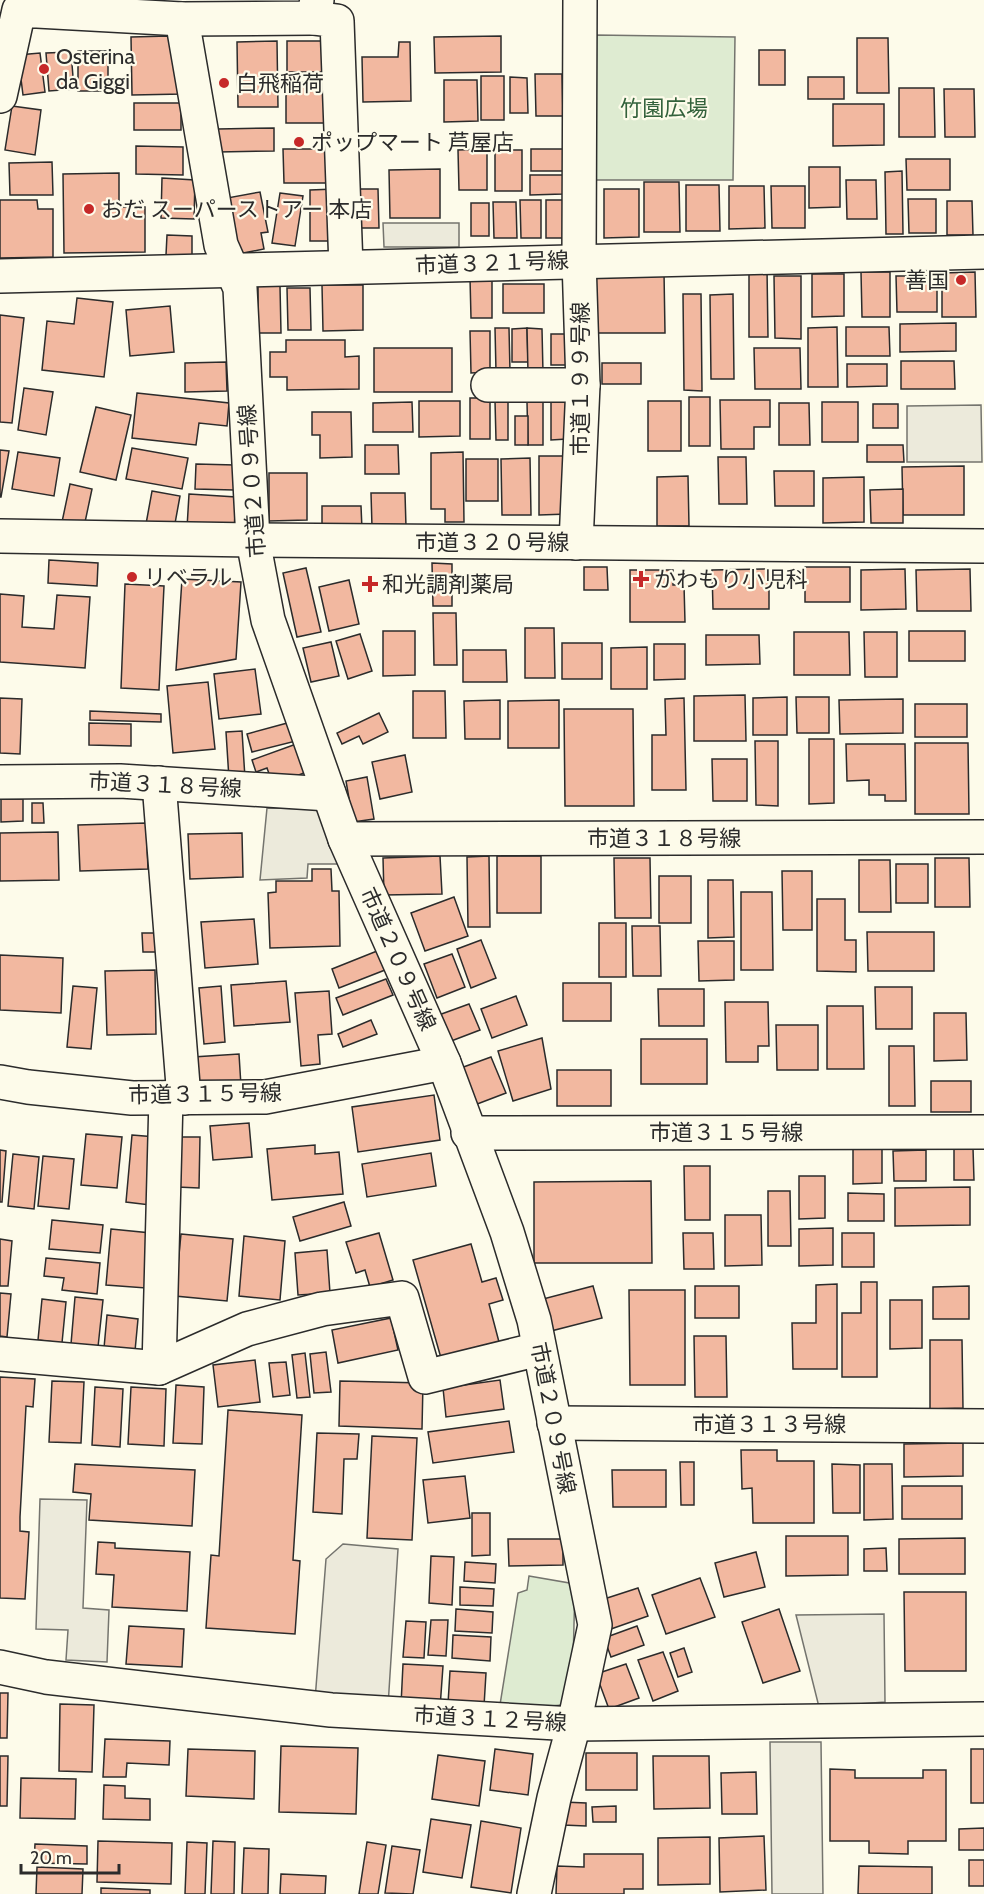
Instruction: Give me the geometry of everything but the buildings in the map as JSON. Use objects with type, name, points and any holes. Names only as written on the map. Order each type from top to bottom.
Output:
[{"type":"street","name":"市道１９９号線","points":[[576,543],[583,385],[579,260],[580,0]]},
{"type":"street","points":[[0,96],[19,10],[182,19],[315,9],[337,21],[346,267]]},
{"type":"street","name":"市道２０９号線","points":[[182,19],[220,245],[240,288],[252,540],[268,620],[345,840],[444,1063],[468,1133],[507,1232],[534,1320],[596,1625],[574,1724],[554,1798],[534,1894]]},
{"type":"street","name":"市道３２１号線","points":[[0,276],[579,260],[984,252]]},
{"type":"street","points":[[488,385],[583,385]]},
{"type":"street","name":"市道３２０号線","points":[[0,536],[984,546]]},
{"type":"street","name":"市道３１８号線","points":[[0,782],[120,781],[329,794]]},
{"type":"street","points":[[159,783],[175,1098],[159,1368]]},
{"type":"street","name":"市道３１８号線","points":[[345,840],[984,837]]},
{"type":"street","name":"市道３１５号線","points":[[0,1082],[132,1098],[265,1097],[444,1063]]},
{"type":"street","name":"市道３１５号線","points":[[468,1133],[984,1132]]},
{"type":"street","points":[[0,1354],[159,1368],[247,1329],[322,1309],[402,1298],[425,1377],[539,1349]]},
{"type":"street","name":"市道３１３号線","points":[[554,1423],[984,1426]]},
{"type":"street","name":"市道３１２号線","points":[[0,1667],[46,1677],[331,1710],[574,1724],[984,1719]]},
{"type":"green space","name":"竹園広場","points":[[595,35],[735,37],[733,180],[594,180]]},
{"type":"green space","points":[[529,1576],[575,1584],[572,1704],[499,1711],[518,1593],[527,1590]]},
{"type":"shaded area","points":[[383,223],[459,223],[459,247],[384,247]]},
{"type":"shaded area","points":[[981,405],[982,462],[907,462],[907,406]]},
{"type":"shaded area","points":[[267,808],[317,809],[338,864],[308,864],[307,878],[260,880]]},
{"type":"shaded area","points":[[40,1499],[87,1500],[83,1608],[109,1610],[107,1662],[66,1660],[68,1630],[36,1629]]},
{"type":"shaded area","points":[[343,1544],[398,1549],[388,1706],[315,1700],[326,1559]]},
{"type":"shaded area","points":[[884,1614],[885,1702],[819,1707],[796,1615]]},
{"type":"shaded area","points":[[770,1742],[821,1742],[823,1894],[772,1894]]},
{"type":"place","name":"Osterina da Giggi","points":[[44,69]]},
{"type":"place","name":"白飛稲荷","points":[[224,83]]},
{"type":"place","name":"ポップマート 芦屋店","points":[[299,142]]},
{"type":"place","name":"おだ スーパーストアー 本店","points":[[89,209]]},
{"type":"place","name":"善国","points":[[961,280]]},
{"type":"place","name":"リベラル","points":[[132,577]]},
{"type":"place","name":"かわもり小児科","points":[[641,579]]},
{"type":"place","name":"和光調剤薬局","points":[[370,584]]}]
